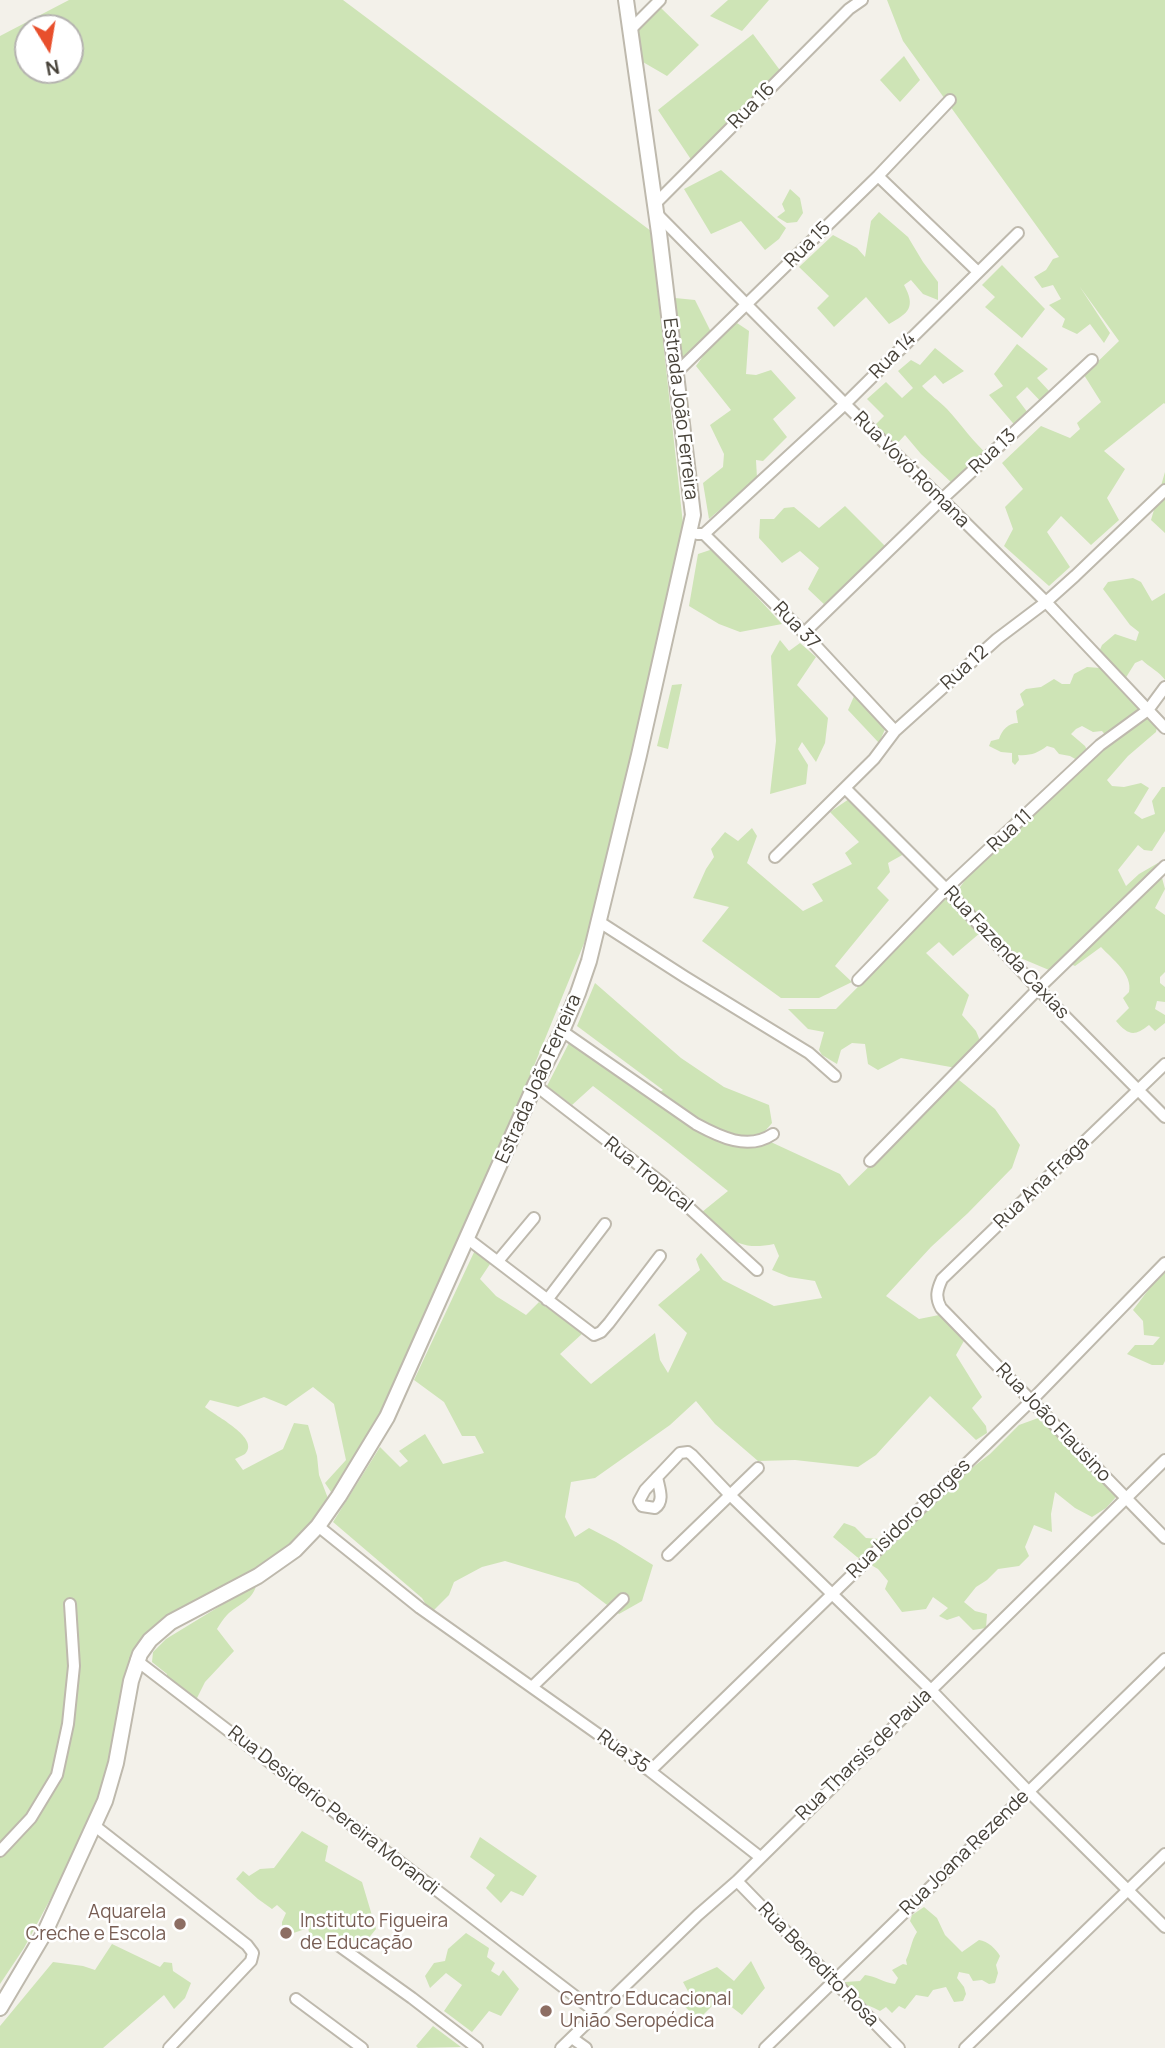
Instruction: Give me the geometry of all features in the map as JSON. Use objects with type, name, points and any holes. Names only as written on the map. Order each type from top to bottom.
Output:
[{"type":"street","name":"Estrada João Ferreira","points":[[0,2008],[45,1932],[105,1801],[116,1763],[136,1660],[150,1640],[171,1622],[273,1566],[295,1550],[318,1526],[339,1496],[387,1417],[582,982],[697,534],[656,209],[626,0]]},
{"type":"street","points":[[630,30],[660,0]]},
{"type":"street","name":"Rua 16","points":[[656,209],[849,9],[862,0]]},
{"type":"street","name":"Rua 15","points":[[676,373],[878,176],[950,100]]},
{"type":"street","points":[[878,176],[978,272]]},
{"type":"street","name":"Rua Vovó Romana","points":[[656,209],[845,404],[1045,602],[1165,728]]},
{"type":"street","name":"Rua 14","points":[[697,534],[845,404],[1018,233]]},
{"type":"street","name":"Rua 13","points":[[804,633],[941,500],[1092,360]]},
{"type":"street","name":"Rua 12","points":[[775,857],[846,789],[895,731],[997,639],[1045,602],[1165,490]]},
{"type":"street","name":"Rua 37","points":[[697,534],[804,633],[895,731]]},
{"type":"street","name":"Rua 11","points":[[858,980],[946,889],[1100,745],[1147,709],[1165,687]]},
{"type":"street","name":"Rua Fazenda Caxias","points":[[846,789],[1165,1117]]},
{"type":"street","points":[[870,1161],[1038,989],[1165,866]]},
{"type":"street","points":[[598,921],[809,1053],[835,1076]]},
{"type":"street","points":[[562,1031],[714,1134],[746,1143],[757,1142],[774,1134]]},
{"type":"street","name":"Rua Ana Fraga","points":[[941,1308],[937,1290],[942,1279],[1165,1064]]},
{"type":"street","name":"Rua Tropical","points":[[535,1085],[662,1183],[757,1270]]},
{"type":"street","points":[[498,1261],[534,1218]]},
{"type":"street","points":[[547,1300],[605,1224]]},
{"type":"street","points":[[468,1239],[591,1335],[598,1334],[609,1324],[660,1256]]},
{"type":"street","name":"Rua Isidoro Borges","points":[[650,1771],[1031,1401],[1165,1264]]},
{"type":"street","name":"Rua João Flausino","points":[[941,1308],[1165,1538]]},
{"type":"street","points":[[657,1477],[680,1453],[688,1452],[931,1690],[1165,1927]]},
{"type":"street","name":"Rua Tharsis de Paula","points":[[561,2048],[698,1915],[737,1881],[1165,1460]]},
{"type":"street","points":[[668,1555],[758,1468]]},
{"type":"street","name":"Rua 35","points":[[318,1526],[420,1608],[650,1771],[760,1857]]},
{"type":"street","points":[[533,1686],[623,1600]]},
{"type":"street","points":[[0,1851],[31,1818],[57,1775],[68,1724],[74,1666],[71,1604]]},
{"type":"street","name":"Rua Joana Rezende","points":[[765,2048],[1165,1659]]},
{"type":"street","name":"Rua Desiderio Pereira Morandi","points":[[136,1660],[597,2013]]},
{"type":"street","points":[[95,1826],[247,1945],[253,1953],[251,1962],[169,2048]]},
{"type":"street","points":[[965,2048],[1165,1854]]},
{"type":"street","name":"Rua Benedito Rosa","points":[[737,1881],[899,2048]]},
{"type":"street","points":[[338,1945],[412,1997],[477,2048]]},
{"type":"street","points":[[296,1999],[354,2046]]},
{"type":"street","points":[[572,2038],[586,2048]]},
{"type":"green space","points":[[69,0],[343,0],[651,231],[684,533],[592,924],[464,1237],[380,1420],[333,1495],[325,1483],[346,1460],[334,1404],[313,1387],[286,1406],[264,1397],[238,1407],[210,1400],[205,1407],[235,1428],[247,1441],[245,1454],[235,1459],[243,1470],[283,1449],[294,1423],[308,1425],[317,1456],[319,1475],[329,1501],[316,1521],[301,1535],[262,1565],[167,1619],[134,1654],[128,1667],[111,1767],[80,1844],[24,1948],[0,1984],[0,36],[14,29],[14,84],[84,84],[84,14],[42,14]]},
{"type":"green space","points":[[728,0],[769,0],[742,31],[710,16]]},
{"type":"green space","points":[[887,0],[1165,0],[1165,404],[1104,451],[1125,469],[1107,498],[1119,520],[1091,545],[1061,516],[1047,532],[1070,567],[1049,586],[1004,546],[1013,529],[1005,507],[1023,489],[1002,463],[1041,426],[1070,438],[1080,429],[1077,423],[1101,402],[1084,375],[1119,341],[1080,287],[1110,333],[1104,343],[1090,324],[1077,334],[1062,327],[1065,319],[1049,305],[1061,299],[1053,285],[1042,288],[1034,277],[1046,270],[1053,259],[1059,257],[903,41]]},
{"type":"green space","points":[[661,8],[699,45],[667,76],[636,58],[635,32]]},
{"type":"green space","points":[[753,34],[782,73],[692,161],[658,110]]},
{"type":"green space","points":[[904,56],[920,80],[900,102],[880,80]]},
{"type":"green space","points":[[721,170],[786,228],[779,239],[765,250],[741,221],[711,234],[684,189]]},
{"type":"green space","points":[[790,189],[800,198],[803,213],[797,222],[787,223],[777,217],[785,211],[782,204]]},
{"type":"green space","points":[[879,212],[908,237],[938,282],[938,300],[923,294],[911,280],[904,285],[910,304],[906,313],[896,320],[889,324],[866,297],[834,327],[817,308],[829,296],[799,267],[833,235],[857,248],[865,257],[871,221]]},
{"type":"green space","points":[[1002,265],[1045,309],[1022,338],[985,307],[995,297],[982,285]]},
{"type":"green space","points":[[675,298],[695,300],[712,334],[679,361]]},
{"type":"green space","points":[[737,323],[749,331],[746,374],[756,375],[771,370],[796,398],[773,419],[787,437],[763,461],[756,460],[757,478],[709,519],[703,483],[723,467],[724,454],[710,425],[731,410],[696,366],[719,336]]},
{"type":"green space","points":[[1017,344],[1048,369],[1037,378],[1050,392],[1044,405],[1027,387],[1016,397],[1031,417],[1018,429],[989,395],[1003,386],[994,374]]},
{"type":"green space","points":[[935,348],[964,371],[943,384],[935,375],[922,386],[947,409],[989,456],[953,484],[905,435],[893,448],[874,426],[884,416],[867,399],[886,382],[902,398],[913,388],[898,371],[911,360],[920,365]]},
{"type":"green space","points":[[1165,472],[1165,533],[1151,520]]},
{"type":"green space","points":[[845,506],[887,548],[827,607],[808,589],[819,568],[800,551],[782,563],[759,538],[760,519],[774,519],[784,508],[794,507],[819,528]]},
{"type":"green space","points":[[713,549],[782,624],[740,632],[719,624],[689,606],[698,554]]},
{"type":"green space","points":[[1133,578],[1141,582],[1152,601],[1165,593],[1165,680],[1142,660],[1135,663],[1125,679],[1141,708],[1137,715],[1106,736],[1102,731],[1093,732],[1082,726],[1076,729],[1071,734],[1088,752],[1077,760],[1059,754],[1054,748],[1047,746],[1034,754],[1018,755],[1019,760],[1015,765],[1012,762],[1012,753],[1001,752],[989,746],[991,741],[999,739],[1011,724],[1018,723],[1016,711],[1024,705],[1020,694],[1026,689],[1041,687],[1054,679],[1062,684],[1070,684],[1074,674],[1087,667],[1100,668],[1107,662],[1099,652],[1102,645],[1115,634],[1136,641],[1139,632],[1130,625],[1103,589],[1108,582]]},
{"type":"green space","points":[[780,640],[789,651],[800,643],[816,657],[797,685],[828,718],[825,743],[816,762],[802,742],[798,749],[808,765],[806,784],[770,794],[776,741],[771,656]]},
{"type":"green space","points":[[682,684],[668,749],[657,746],[672,685]]},
{"type":"green space","points":[[855,694],[886,727],[879,743],[848,710]]},
{"type":"green space","points":[[1146,718],[1157,727],[1156,732],[1128,756],[1107,780],[1112,786],[1124,787],[1141,783],[1149,788],[1134,813],[1142,819],[1155,814],[1152,801],[1162,787],[1165,787],[1165,831],[1152,851],[1144,850],[1138,845],[1118,870],[1126,886],[1139,874],[1158,863],[1165,889],[1155,908],[1165,915],[1165,972],[1160,977],[1160,983],[1165,987],[1165,1002],[1157,1001],[1155,1009],[1165,1015],[1165,1023],[1155,1031],[1149,1025],[1131,1033],[1116,1021],[1129,1008],[1123,998],[1129,992],[1128,979],[1121,967],[1101,947],[1075,966],[1062,960],[1049,970],[1011,954],[956,893],[972,870],[1002,844],[1012,817],[1068,784],[1090,760]]},
{"type":"green space","points":[[849,799],[904,854],[888,863],[890,872],[877,888],[889,900],[835,966],[852,982],[819,998],[781,998],[702,941],[729,907],[693,898],[714,857],[711,849],[725,832],[738,841],[752,828],[757,836],[747,863],[803,911],[823,901],[812,884],[852,864],[845,853],[859,842],[830,812]]},
{"type":"green space","points":[[948,896],[980,933],[953,956],[939,942],[926,953],[969,995],[962,1015],[976,1031],[981,1043],[956,1068],[901,1058],[878,1070],[868,1064],[865,1044],[852,1043],[841,1050],[837,1064],[822,1055],[819,1050],[824,1032],[808,1029],[788,1009],[836,1009]]},
{"type":"green space","points":[[595,983],[681,1058],[724,1087],[769,1105],[772,1123],[760,1137],[840,1174],[849,1186],[959,1080],[995,1109],[1020,1145],[1012,1168],[931,1247],[886,1296],[919,1319],[944,1314],[965,1339],[956,1355],[982,1397],[972,1408],[986,1426],[987,1433],[976,1440],[930,1396],[876,1455],[858,1467],[795,1460],[758,1461],[715,1424],[696,1401],[670,1425],[595,1478],[571,1482],[565,1517],[575,1537],[589,1528],[653,1565],[642,1601],[619,1614],[578,1583],[505,1561],[482,1567],[454,1582],[449,1595],[431,1613],[422,1598],[333,1522],[380,1447],[400,1467],[408,1461],[399,1451],[425,1434],[443,1464],[484,1453],[475,1436],[462,1436],[444,1402],[414,1380],[476,1248],[492,1261],[480,1279],[496,1296],[526,1315],[539,1302],[583,1333],[560,1354],[591,1384],[655,1333],[660,1360],[668,1373],[687,1333],[658,1305],[700,1270],[696,1259],[701,1253],[723,1280],[774,1306],[822,1298],[815,1281],[789,1277],[772,1270],[779,1256],[774,1244],[741,1244],[726,1235],[702,1212],[728,1191],[668,1143],[593,1086],[572,1105],[547,1086],[570,1041],[650,1097],[663,1090],[577,1026]]},
{"type":"green space","points":[[1165,1268],[1165,1361],[1163,1365],[1152,1365],[1127,1354],[1135,1345],[1153,1345],[1160,1337],[1144,1335],[1143,1321],[1133,1310]]},
{"type":"green space","points":[[1041,1417],[1116,1497],[1092,1517],[1055,1492],[1051,1514],[1052,1532],[1034,1525],[1025,1547],[1029,1556],[1019,1566],[998,1569],[976,1587],[964,1602],[975,1611],[987,1614],[986,1628],[973,1630],[959,1616],[947,1620],[939,1616],[948,1608],[933,1597],[926,1609],[902,1612],[885,1589],[888,1581],[878,1569],[857,1557],[833,1537],[844,1523],[855,1527],[866,1538],[894,1540],[1019,1425]]},
{"type":"green space","points":[[256,1586],[251,1595],[227,1615],[217,1629],[234,1651],[205,1682],[196,1700],[167,1679],[167,1674],[152,1662],[153,1652],[166,1639]]},
{"type":"green space","points":[[302,1831],[328,1846],[325,1861],[362,1882],[376,1929],[363,1945],[340,1936],[312,1944],[308,1928],[282,1937],[282,1922],[286,1913],[277,1905],[272,1909],[236,1879],[243,1871],[249,1876],[260,1869],[274,1868]]},
{"type":"green space","points":[[480,1837],[537,1876],[523,1896],[511,1891],[501,1903],[486,1888],[495,1875],[470,1857]]},
{"type":"green space","points":[[924,1907],[937,1918],[945,1935],[962,1952],[979,1940],[994,1948],[1000,1956],[996,1965],[998,1973],[995,1983],[973,1981],[969,1974],[959,1972],[957,1978],[966,1994],[963,2001],[954,2002],[946,1987],[933,1990],[928,1997],[916,1995],[905,2009],[899,2006],[892,2013],[886,2007],[880,2011],[857,2001],[849,1994],[845,1982],[860,1981],[865,1975],[895,1984],[898,1978],[892,1970],[903,1964],[907,1965],[906,1960],[917,1932],[910,1921],[912,1915]]},
{"type":"green space","points":[[466,1933],[489,1948],[487,1957],[495,1963],[491,1971],[499,1976],[503,1970],[519,1989],[501,2016],[489,2011],[472,2032],[444,2011],[462,1985],[446,1973],[430,1988],[425,1976],[434,1963],[445,1961],[448,1949]]},
{"type":"green space","points":[[112,1944],[160,1967],[164,1962],[172,1963],[173,1971],[191,1983],[185,1998],[174,2009],[164,1995],[103,2048],[0,2048],[0,2026],[53,1962],[95,1970]]},
{"type":"green space","points":[[751,1961],[765,1988],[742,2015],[720,1998],[699,2019],[685,2007],[691,1997],[683,1982],[717,1967],[734,1981]]},
{"type":"green space","points":[[433,2026],[461,2047],[418,2048],[416,2046]]},
{"type":"place","name":"Aquarela Creche e Escola","points":[[180,1924]]},
{"type":"place","name":"Instituto Figueira de Educação","points":[[286,1933]]},
{"type":"place","name":"Centro Educacional União Seropédica","points":[[546,2011]]}]
